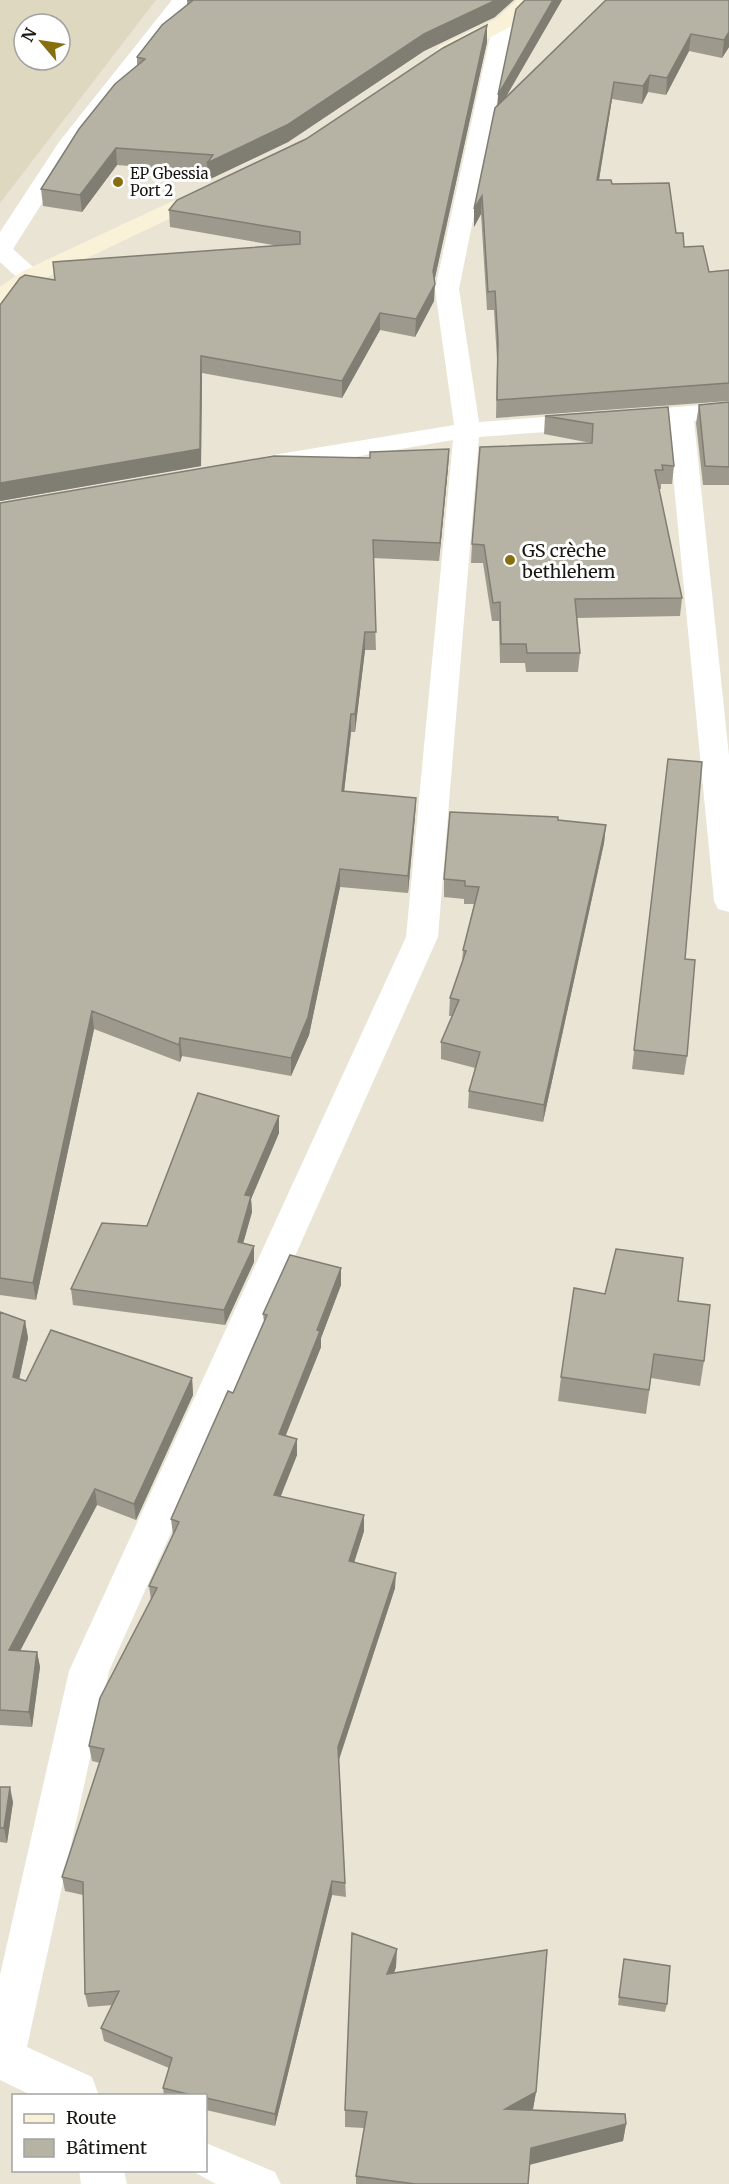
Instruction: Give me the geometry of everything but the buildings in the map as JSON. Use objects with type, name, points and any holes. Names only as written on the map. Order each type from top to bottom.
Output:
[{"type":"street","points":[[31,276],[0,250],[70,142],[183,0]]},
{"type":"street","points":[[433,58],[503,22],[529,0]]},
{"type":"street","points":[[76,2094],[2,2058],[89,1671],[422,937],[467,430],[447,289],[503,22]]},
{"type":"street","points":[[0,298],[31,276],[233,179]]},
{"type":"street","points":[[245,468],[467,430],[729,411]]},
{"type":"street","points":[[680,413],[729,901]]},
{"type":"lane","points":[[207,2161],[229,2172],[263,2184]]},
{"type":"shaded area","points":[[0,0],[156,0],[0,203]]},
{"type":"place","name":"EP Gbessia Port 2","points":[[118,182]]},
{"type":"place","name":"GS crèche bethlehem","points":[[510,560]]}]
